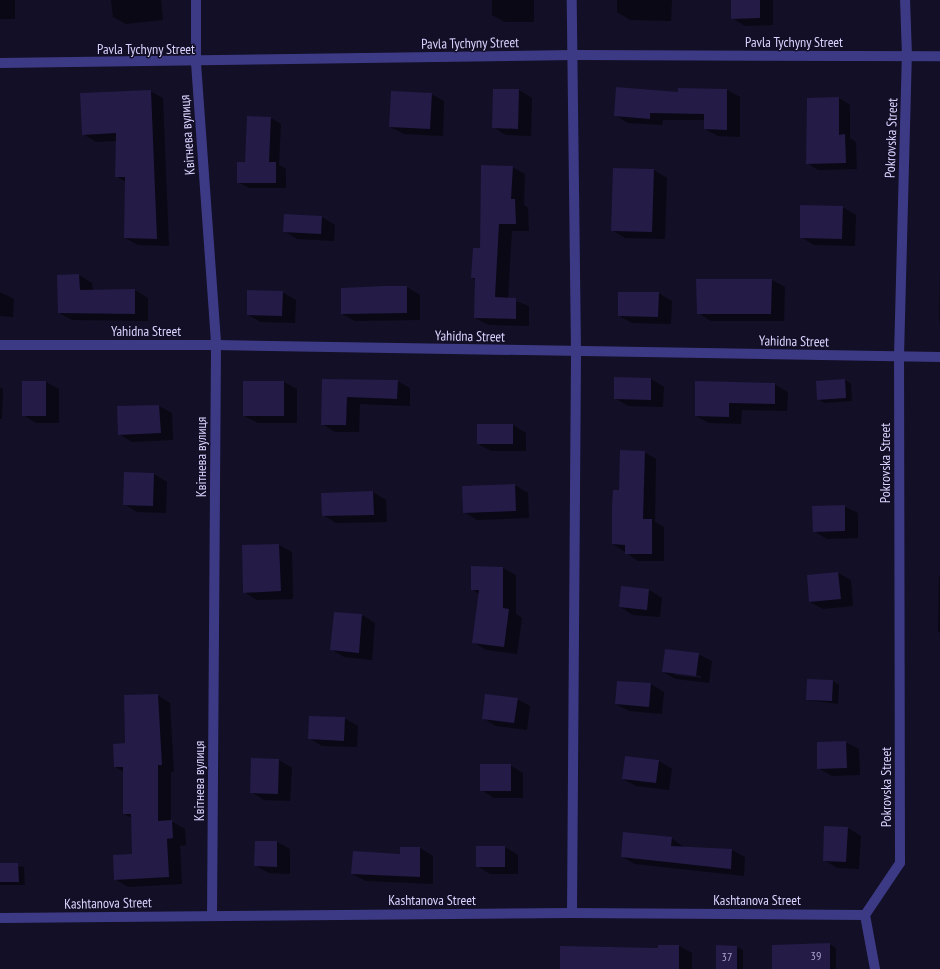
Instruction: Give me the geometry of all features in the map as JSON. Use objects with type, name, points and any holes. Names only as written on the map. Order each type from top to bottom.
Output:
[{"type":"street","name":"Квітнева вулиця","points":[[196,0],[196,63],[216,345],[212,915]]},
{"type":"street","points":[[572,0],[576,352],[572,913]]},
{"type":"street","name":"Pokrovska Street","points":[[865,915],[900,863],[899,356],[907,56],[905,0]]},
{"type":"street","name":"Pavla Tychyny Street","points":[[0,63],[196,63],[573,55],[940,56]]},
{"type":"street","name":"Yahidna Street","points":[[0,345],[216,345],[940,357]]},
{"type":"street","name":"Kashtanova Street","points":[[0,918],[572,913],[865,915]]},
{"type":"street","points":[[865,915],[875,969]]},
{"type":"building","points":[[731,0],[760,0],[760,18],[731,19]]},
{"type":"building","points":[[616,87],[678,92],[678,88],[727,89],[727,130],[704,129],[704,114],[650,113],[650,119],[614,116]]},
{"type":"building","points":[[493,89],[519,89],[518,129],[492,128]]},
{"type":"building","points":[[151,90],[157,239],[124,238],[125,177],[115,177],[116,133],[82,135],[80,93]]},
{"type":"building","points":[[391,91],[432,93],[430,129],[389,127]]},
{"type":"building","points":[[839,97],[839,135],[845,134],[846,163],[806,164],[807,98]]},
{"type":"building","points":[[247,116],[271,117],[269,162],[276,162],[276,183],[237,183],[237,162],[245,162]]},
{"type":"building","points":[[481,165],[513,166],[511,199],[515,199],[516,224],[499,224],[495,297],[516,298],[516,319],[474,318],[475,278],[471,278],[473,248],[480,248]]},
{"type":"building","points":[[613,168],[654,169],[652,232],[611,231]]},
{"type":"building","points":[[800,205],[843,206],[842,239],[800,238]]},
{"type":"building","points":[[284,214],[322,216],[321,234],[283,232]]},
{"type":"building","points":[[79,274],[80,290],[135,289],[135,314],[58,313],[57,275]]},
{"type":"building","points":[[696,279],[772,279],[771,314],[697,314]]},
{"type":"building","points":[[407,286],[407,313],[341,314],[341,288]]},
{"type":"building","points":[[247,290],[283,291],[282,316],[247,315]]},
{"type":"building","points":[[618,292],[659,292],[658,317],[618,316]]},
{"type":"building","points":[[614,377],[651,378],[651,400],[614,399]]},
{"type":"building","points":[[322,379],[398,380],[397,399],[347,397],[346,425],[321,425]]},
{"type":"building","points":[[845,379],[846,398],[817,400],[816,381]]},
{"type":"building","points":[[22,381],[46,381],[46,416],[22,416]]},
{"type":"building","points":[[243,381],[284,381],[284,416],[243,416]]},
{"type":"building","points":[[695,381],[775,383],[775,404],[729,403],[729,417],[695,416]]},
{"type":"building","points":[[159,405],[161,433],[118,435],[117,406]]},
{"type":"building","points":[[477,424],[513,424],[513,444],[477,444]]},
{"type":"building","points":[[620,450],[645,451],[643,519],[652,519],[652,554],[625,554],[625,545],[612,544],[613,490],[619,490]]},
{"type":"building","points":[[124,472],[154,473],[153,506],[123,505]]},
{"type":"building","points":[[515,484],[516,511],[463,513],[462,486]]},
{"type":"building","points":[[373,491],[374,515],[322,516],[321,493]]},
{"type":"building","points":[[845,505],[845,531],[813,532],[812,506]]},
{"type":"building","points":[[279,544],[281,591],[243,593],[242,545]]},
{"type":"building","points":[[471,566],[503,567],[503,608],[509,609],[504,647],[472,643],[479,590],[471,590]]},
{"type":"building","points":[[838,572],[841,599],[809,602],[807,575]]},
{"type":"building","points":[[621,586],[649,589],[647,610],[619,607]]},
{"type":"building","points":[[334,612],[362,614],[359,653],[330,650]]},
{"type":"building","points":[[665,649],[699,653],[696,676],[662,672]]},
{"type":"building","points":[[807,679],[833,680],[832,701],[806,700]]},
{"type":"building","points":[[617,681],[651,683],[649,707],[615,704]]},
{"type":"building","points":[[158,694],[162,765],[158,765],[158,821],[172,820],[173,838],[167,839],[169,877],[114,880],[113,855],[132,854],[131,814],[123,814],[123,767],[114,767],[113,744],[125,743],[124,695]]},
{"type":"building","points":[[485,694],[518,698],[514,723],[482,719]]},
{"type":"building","points":[[309,716],[345,717],[344,741],[308,739]]},
{"type":"building","points":[[846,741],[847,768],[817,769],[817,742]]},
{"type":"building","points":[[625,756],[659,760],[656,783],[622,779]]},
{"type":"building","points":[[251,758],[279,759],[278,794],[250,793]]},
{"type":"building","points":[[480,764],[511,764],[511,791],[480,791]]},
{"type":"building","points":[[824,826],[848,827],[846,862],[823,861]]},
{"type":"building","points":[[623,832],[672,837],[671,846],[732,849],[731,869],[621,857]]},
{"type":"building","points":[[255,841],[277,841],[277,867],[254,866]]},
{"type":"building","points":[[476,846],[505,846],[505,867],[476,867]]},
{"type":"building","points":[[400,847],[420,847],[420,877],[351,874],[353,851],[400,854]]},
{"type":"building","points":[[0,863],[18,863],[19,882],[0,882]]},
{"type":"building","points":[[830,943],[830,969],[772,969],[772,945]]},
{"type":"building","points":[[658,945],[679,945],[679,969],[560,969],[560,946],[658,948]]},
{"type":"building","points":[[716,945],[737,946],[737,969],[716,969]]}]
